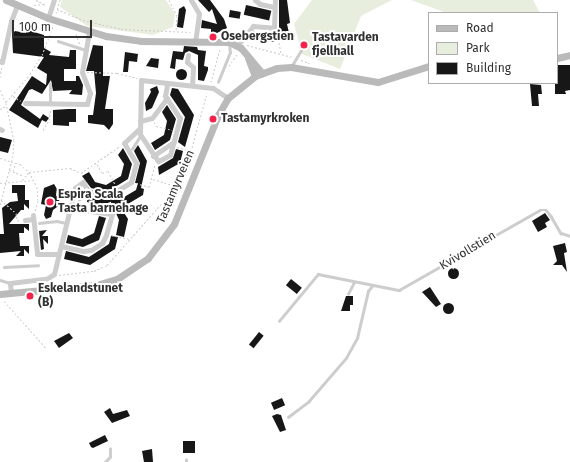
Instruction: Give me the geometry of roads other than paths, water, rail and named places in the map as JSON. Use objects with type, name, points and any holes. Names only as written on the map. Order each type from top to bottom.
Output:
[{"type":"main road","points":[[6,0],[48,18],[89,33],[141,41],[229,42],[239,44],[258,74],[291,67],[378,82],[428,66]]},
{"type":"main road","points":[[558,58],[570,54]]},
{"type":"main road","name":"Tastamyrveien","points":[[2,296],[96,285],[117,279],[148,258],[174,224],[218,115],[228,98],[258,74]]},
{"type":"street","points":[[48,18],[48,6],[54,0]]},
{"type":"street","points":[[191,0],[199,11],[195,41]]},
{"type":"street","points":[[255,0],[260,4],[274,7]]},
{"type":"street","points":[[239,44],[253,26],[269,30],[276,27],[274,7],[275,0]]},
{"type":"street","points":[[1,62],[17,5]]},
{"type":"street","points":[[24,103],[87,104],[90,94],[82,72],[83,49],[89,33]]},
{"type":"street","points":[[0,37],[7,37]]},
{"type":"street","points":[[188,55],[187,62],[193,67],[192,84]]},
{"type":"street","points":[[155,158],[140,136],[141,80],[167,85],[192,84],[213,88],[228,98]]},
{"type":"street","points":[[155,158],[170,155],[180,117],[165,95],[167,85]]},
{"type":"street","points":[[140,121],[152,118],[167,98]]},
{"type":"street","points":[[11,294],[10,283],[53,276],[76,188],[83,182],[88,191],[108,196],[131,182],[136,163],[124,143],[139,129]]},
{"type":"street","points":[[155,158],[173,144]]},
{"type":"street","points":[[61,246],[83,251],[91,250],[102,243],[107,234],[112,214],[83,210],[78,204]]},
{"type":"street","points":[[25,220],[33,217],[37,254],[59,254]]},
{"type":"lane","points":[[58,42],[83,49]]},
{"type":"lane","points":[[218,82],[230,53],[229,42]]},
{"type":"lane","points":[[291,67],[304,45]]},
{"type":"lane","points":[[50,84],[50,104]]},
{"type":"lane","points":[[132,149],[140,136]]},
{"type":"lane","points":[[72,203],[78,204],[81,195],[85,192]]},
{"type":"lane","name":"Kvivollstien","points":[[279,321],[318,274],[393,291],[404,288],[540,210],[546,210],[561,233],[570,236]]},
{"type":"lane","points":[[39,223],[58,221],[66,223]]},
{"type":"lane","points":[[4,267],[38,265]]},
{"type":"lane","points":[[0,280],[10,283]]},
{"type":"lane","points":[[348,294],[354,282]]},
{"type":"lane","points":[[288,417],[308,402],[346,358],[358,334],[368,291],[372,286]]},
{"type":"lane","points":[[106,462],[110,457],[110,449]]},
{"type":"place","name":"Osebergstien","points":[[213,37]]},
{"type":"place","name":"Tastavarden fjellhall","points":[[304,45]]},
{"type":"place","name":"Tastamyrkroken","points":[[213,119]]},
{"type":"place","name":"Espira Scala Tasta barnehage","points":[[50,202]]},
{"type":"place","name":"Eskelandstunet (B)","points":[[30,296]]}]
